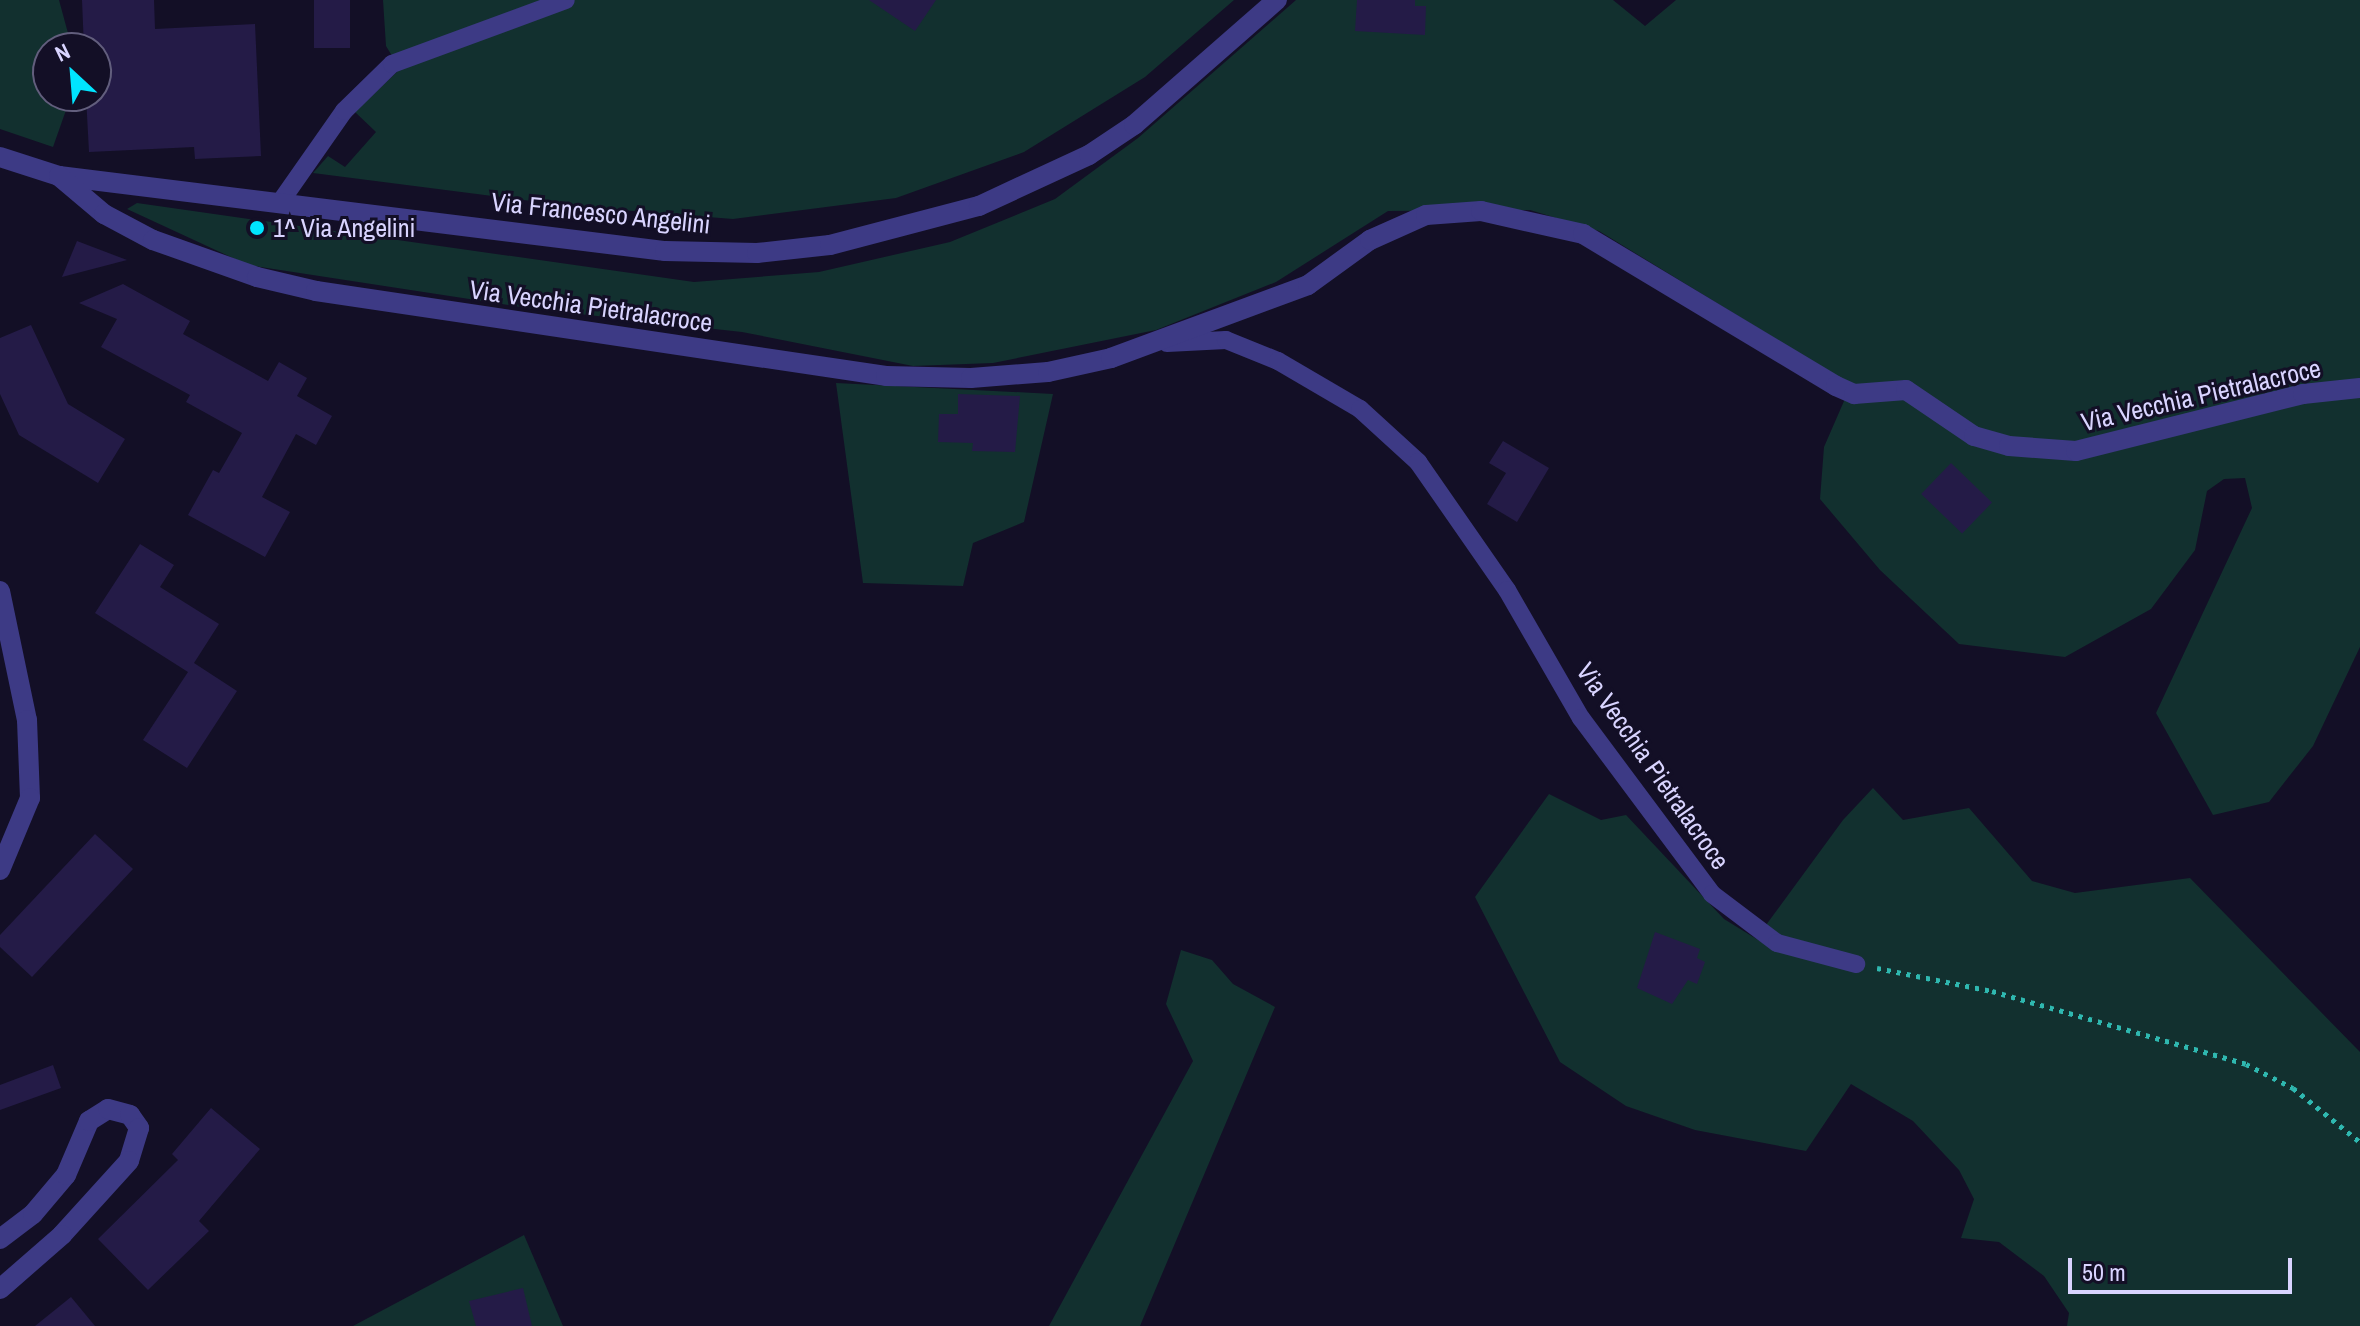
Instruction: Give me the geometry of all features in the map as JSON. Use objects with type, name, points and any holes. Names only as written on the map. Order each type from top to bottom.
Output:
[{"type":"street","name":"Via Francesco Angelini","points":[[0,157],[59,176],[281,201],[665,251],[757,253],[830,245],[979,206],[1089,155],[1134,125],[1277,0]]},
{"type":"street","name":"Via Vecchia Pietralacroce","points":[[59,176],[104,214],[153,240],[257,277],[316,291],[886,376],[971,378],[1048,372],[1140,347],[1308,285],[1370,240],[1426,215],[1481,211],[1583,234],[1836,386],[1854,394],[1906,390],[1974,436],[2009,446],[2085,450],[2128,434],[2303,394],[2360,388]]},
{"type":"street","points":[[0,591],[27,720],[30,798],[0,870]]},
{"type":"street","points":[[0,1239],[33,1214],[66,1175],[89,1121],[108,1109],[130,1115],[139,1128],[129,1161],[62,1235],[0,1289]]},
{"type":"lane","points":[[281,201],[344,111],[392,64],[566,0]]},
{"type":"lane","name":"Via Vecchia Pietralacroce","points":[[1140,347],[1226,340],[1278,361],[1360,409],[1418,462],[1507,590],[1581,718],[1712,894],[1777,943],[1856,964]]},
{"type":"path","points":[[1856,964],[1992,991],[2246,1064],[2293,1088],[2360,1142]]},
{"type":"green space","points":[[0,0],[59,0],[68,32],[32,32],[32,112],[65,112],[53,147],[0,129]]},
{"type":"green space","points":[[383,0],[1234,0],[1145,77],[1024,152],[896,198],[733,219],[571,206],[313,173],[328,156],[345,167],[376,132],[355,112],[400,69],[386,46]]},
{"type":"green space","points":[[1296,0],[1613,0],[1645,26],[1676,0],[2360,0],[2360,647],[2313,746],[2269,802],[2213,815],[2156,713],[2252,508],[2245,478],[2224,479],[2207,491],[2195,550],[2151,609],[2065,657],[1959,644],[1880,570],[1820,499],[1824,447],[1851,385],[1599,231],[1530,210],[1388,211],[1276,282],[1156,330],[993,363],[913,366],[742,332],[534,309],[248,265],[127,209],[137,203],[694,282],[819,272],[950,242],[1055,199],[1138,138]]},
{"type":"green space","points":[[836,383],[1053,394],[1024,522],[973,543],[963,586],[863,583]]},
{"type":"green space","points":[[1873,788],[1903,820],[1969,808],[2032,881],[2075,893],[2190,878],[2360,1052],[2360,1326],[2067,1326],[2069,1313],[2044,1276],[1999,1242],[1961,1238],[1974,1199],[1959,1170],[1913,1121],[1851,1084],[1806,1151],[1695,1130],[1626,1106],[1560,1062],[1475,897],[1549,794],[1601,820],[1626,815],[1724,919],[1763,943],[1766,925],[1843,820]]},
{"type":"green space","points":[[1181,950],[1212,960],[1233,984],[1275,1007],[1140,1326],[1049,1326],[1193,1061],[1166,1004]]},
{"type":"green space","points":[[524,1235],[563,1326],[353,1326]]},
{"type":"building","points":[[82,0],[154,0],[155,29],[255,24],[261,156],[195,159],[194,147],[89,152],[87,112],[112,112],[112,32],[83,32]]},
{"type":"building","points":[[314,0],[350,0],[350,48],[314,48]]},
{"type":"building","points":[[869,0],[936,0],[915,31]]},
{"type":"building","points":[[1357,0],[1415,0],[1415,6],[1426,6],[1425,35],[1355,31]]},
{"type":"building","points":[[77,241],[127,260],[62,277]]},
{"type":"building","points":[[123,284],[190,321],[183,334],[268,381],[279,362],[307,378],[297,396],[332,416],[316,445],[296,434],[262,497],[290,512],[265,557],[188,515],[213,470],[219,473],[242,433],[186,402],[190,395],[101,347],[117,319],[79,303]]},
{"type":"building","points":[[31,325],[68,404],[125,439],[98,483],[19,435],[0,394],[0,338]]},
{"type":"building","points":[[958,394],[1020,396],[1015,452],[972,451],[973,443],[938,442],[939,414],[958,414]]},
{"type":"building","points":[[1503,441],[1549,468],[1517,522],[1487,504],[1506,473],[1489,463]]},
{"type":"building","points":[[1951,463],[1992,503],[1962,534],[1921,494]]},
{"type":"building","points":[[140,544],[174,565],[160,587],[219,624],[194,663],[237,691],[187,768],[143,740],[188,672],[95,613]]},
{"type":"building","points":[[95,834],[133,869],[32,977],[0,947],[0,935]]},
{"type":"building","points":[[1655,932],[1700,949],[1697,958],[1705,962],[1697,984],[1688,980],[1672,1004],[1637,988]]},
{"type":"building","points":[[53,1065],[61,1088],[0,1110],[0,1085]]},
{"type":"building","points":[[211,1108],[260,1149],[199,1221],[209,1231],[148,1290],[98,1239],[178,1160],[172,1154]]},
{"type":"building","points":[[523,1288],[532,1326],[476,1326],[469,1301]]},
{"type":"building","points":[[71,1297],[95,1326],[35,1326]]},
{"type":"place","name":"1^ Via Angelini","points":[[257,228]]}]
